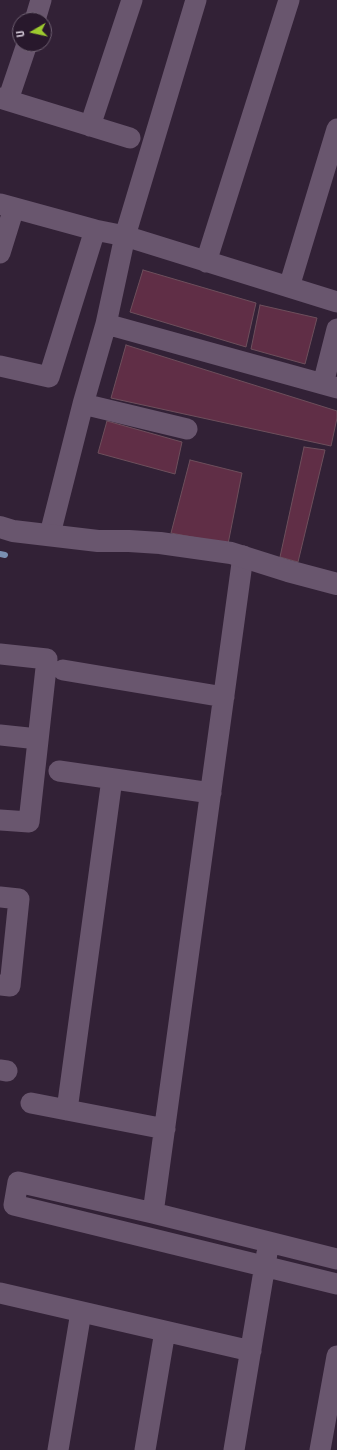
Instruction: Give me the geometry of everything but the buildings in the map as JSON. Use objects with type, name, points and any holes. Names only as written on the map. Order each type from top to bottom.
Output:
[{"type":"street","points":[[37,12],[41,0]]},
{"type":"street","points":[[90,126],[132,0]]},
{"type":"street","points":[[50,534],[83,404],[106,324],[125,236],[196,0]]},
{"type":"street","points":[[206,262],[289,0]]},
{"type":"street","points":[[24,52],[4,99],[130,138]]},
{"type":"street","points":[[289,287],[337,129]]},
{"type":"street","points":[[0,253],[7,206],[95,230],[125,236],[337,302]]},
{"type":"street","points":[[0,366],[49,377],[95,230]]},
{"type":"street","points":[[106,324],[330,386],[337,329]]},
{"type":"street","points":[[83,404],[187,429]]},
{"type":"street","points":[[0,527],[13,531],[50,534],[98,541],[160,543],[231,553],[337,584]]},
{"type":"street","points":[[153,1213],[243,556]]},
{"type":"street","points":[[0,654],[47,659],[29,822],[0,820]]},
{"type":"street","points":[[63,670],[224,697]]},
{"type":"street","points":[[0,735],[38,739]]},
{"type":"street","points":[[59,771],[211,793]]},
{"type":"street","points":[[67,1110],[112,779]]},
{"type":"street","points":[[0,897],[19,899],[10,986],[0,985]]},
{"type":"street","points":[[31,1103],[165,1129]]},
{"type":"street","points":[[337,1258],[18,1182],[14,1205],[337,1284]]},
{"type":"street","points":[[234,1450],[269,1242]]},
{"type":"street","points":[[0,1293],[251,1351]]},
{"type":"street","points":[[58,1450],[81,1312]]},
{"type":"street","points":[[145,1450],[165,1331]]},
{"type":"street","points":[[320,1450],[337,1356]]},
{"type":"waterway","points":[[0,554],[5,555]]}]
